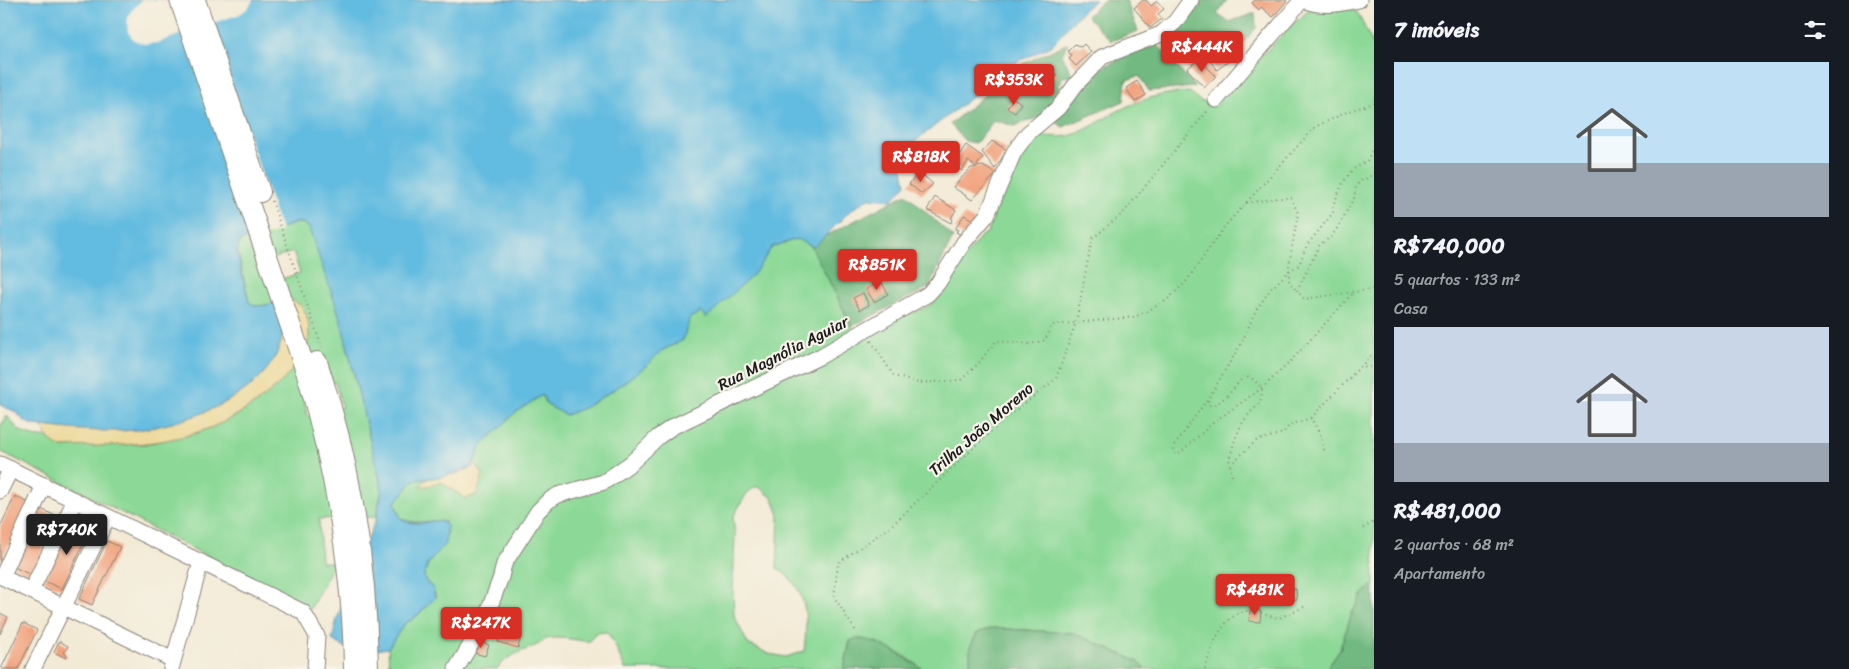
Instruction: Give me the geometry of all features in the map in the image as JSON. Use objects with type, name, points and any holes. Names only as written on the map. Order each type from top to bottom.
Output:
[{"type":"main road","points":[[180,0],[305,367],[323,432],[336,488],[345,544],[351,601],[354,669]]},
{"type":"main road","points":[[195,0],[321,373],[337,428],[359,542],[365,600],[368,669]]},
{"type":"street","name":"Rua Magnólia Aguiar","points":[[456,669],[488,612],[504,564],[538,510],[548,500],[558,495],[604,482],[630,463],[658,437],[672,428],[821,356],[928,294],[938,283],[964,242],[987,215],[1014,152],[1020,143],[1050,116],[1102,57],[1161,34],[1176,22],[1191,0]]},
{"type":"street","points":[[1216,100],[1303,0],[1324,5],[1359,0]]},
{"type":"street","points":[[0,491],[5,466],[303,612],[317,636],[315,669]]},
{"type":"street","points":[[44,485],[1,576],[172,664],[201,562]]},
{"type":"street","points":[[31,591],[75,500]]},
{"type":"street","points":[[33,669],[108,517]]},
{"type":"path","name":"Trilha João Moreno","points":[[855,630],[834,597],[838,563],[891,526],[1002,421],[1056,379],[1076,322],[1092,239],[1124,212],[1216,100]]},
{"type":"path","points":[[864,330],[894,376],[918,383],[961,380],[978,364],[996,341],[1031,344],[1045,340],[1052,325],[1135,317],[1166,301],[1186,282],[1225,226],[1316,127],[1349,111],[1374,103]]},
{"type":"path","points":[[1354,292],[1289,363],[1262,388],[1214,422],[1179,454],[1173,453],[1174,446],[1208,399],[1242,342],[1256,310],[1270,290],[1289,271],[1299,265],[1307,245],[1329,220],[1343,182],[1352,170],[1367,161],[1374,146]]},
{"type":"path","points":[[1297,291],[1320,244],[1330,238],[1338,227],[1354,198],[1359,182],[1371,176],[1374,172]]},
{"type":"path","points":[[1246,203],[1277,198],[1291,198],[1298,212],[1289,282],[1304,299],[1374,289]]},
{"type":"path","points":[[1230,465],[1256,441],[1283,433],[1290,424],[1311,418],[1374,353]]},
{"type":"path","points":[[1360,367],[1374,367]]},
{"type":"path","points":[[1208,399],[1209,405],[1214,405],[1224,399],[1244,376],[1253,379],[1262,388],[1262,398],[1257,408],[1247,416],[1235,436],[1229,461],[1232,476]]},
{"type":"path","points":[[1311,418],[1320,434],[1324,450]]},
{"type":"path","points":[[1363,528],[1374,522]]},
{"type":"path","points":[[1205,669],[1220,630],[1232,618],[1248,611],[1279,618],[1304,607]]},
{"type":"green space","points":[[1104,0],[1126,0],[1138,31],[1111,41],[1087,16]]},
{"type":"green space","points":[[1202,0],[1227,0],[1217,14],[1229,22],[1255,13],[1256,28],[1237,50],[1218,34],[1183,58],[1172,43]]},
{"type":"green space","points":[[1314,9],[1348,9],[1357,12],[1374,46],[1374,583],[1363,594],[1352,613],[1340,649],[1326,669],[1145,669],[1139,662],[1073,633],[992,628],[967,669],[923,669],[906,657],[876,642],[850,641],[844,669],[625,669],[607,632],[595,633],[589,642],[562,638],[546,639],[510,657],[497,669],[389,669],[388,648],[405,623],[414,619],[435,598],[431,586],[424,577],[424,573],[447,534],[445,522],[413,522],[401,519],[395,503],[414,480],[427,479],[421,485],[428,486],[441,482],[466,499],[483,474],[474,463],[480,447],[516,412],[542,395],[547,405],[566,415],[586,407],[613,390],[646,366],[661,351],[683,340],[689,318],[701,312],[706,317],[754,273],[772,247],[797,239],[814,247],[852,328],[858,332],[925,308],[933,303],[939,291],[981,236],[988,232],[1012,162],[1034,137],[1072,135],[1089,128],[1124,108],[1142,100],[1161,95],[1190,92],[1200,101],[1214,104],[1307,12]],"holes":[[[755,487],[759,487],[773,498],[779,515],[777,568],[795,585],[804,604],[806,626],[804,651],[786,657],[769,654],[748,644],[734,616],[735,535],[733,517],[747,493]]]},
{"type":"green space","points":[[1155,42],[1195,87],[1149,91],[1139,76],[1126,80],[1124,101],[1063,127],[1055,121],[1095,71]]},
{"type":"green space","points":[[1068,43],[1062,55],[1073,76],[1062,77],[1055,98],[1042,116],[1014,126],[994,120],[976,143],[965,141],[950,124],[1021,65]]},
{"type":"green space","points":[[906,194],[953,237],[929,287],[852,326],[810,244]]},
{"type":"green space","points":[[297,223],[305,225],[310,230],[340,317],[382,489],[376,517],[319,519],[321,562],[335,562],[309,611],[284,595],[0,451],[0,427],[7,416],[24,433],[48,438],[62,447],[146,444],[198,433],[234,417],[259,401],[289,374],[309,338],[308,324],[305,312],[281,300],[260,306],[249,302],[237,248],[242,240]],"holes":[[[293,252],[300,273],[266,284],[259,263]],[[335,382],[342,407],[308,417],[301,391]]]},
{"type":"green space","points":[[1374,583],[1374,669],[1326,669],[1340,649],[1352,613],[1363,594]]},
{"type":"green space","points":[[992,628],[1073,633],[1139,662],[1145,669],[967,669],[970,665],[970,647],[977,633]]},
{"type":"green space","points":[[856,638],[874,642],[899,654],[923,669],[844,669],[850,641]]},
{"type":"sand","points":[[291,300],[300,305],[306,313],[309,334],[304,353],[293,369],[271,392],[223,422],[201,431],[156,442],[110,446],[62,447],[52,442],[45,433],[42,426],[111,430],[154,426],[198,415],[220,405],[251,386],[268,366],[279,344]]},
{"type":"sand","points":[[474,463],[483,474],[477,494],[466,499],[441,482],[420,486],[425,480],[431,478],[465,471]]},
{"type":"water","points":[[0,0],[1095,0],[1084,9],[1051,46],[1015,63],[913,143],[902,165],[906,184],[892,200],[869,198],[851,210],[814,247],[797,239],[772,247],[754,274],[706,318],[701,312],[690,318],[683,340],[661,351],[646,366],[586,407],[566,415],[547,405],[542,395],[516,412],[480,447],[472,467],[441,477],[414,480],[395,503],[401,519],[415,523],[441,521],[447,526],[445,544],[427,565],[424,575],[426,582],[433,588],[435,598],[413,619],[405,623],[388,648],[355,653],[332,640],[337,619],[353,574],[376,519],[382,489],[340,317],[308,226],[303,223],[297,223],[242,240],[239,243],[237,253],[249,302],[260,306],[281,300],[283,331],[277,353],[265,372],[248,388],[227,402],[180,421],[157,427],[110,431],[34,425],[26,422],[14,411],[0,405]]},
{"type":"pier","points":[[142,0],[253,0],[248,8],[240,14],[211,24],[281,231],[254,239],[184,33],[157,43],[145,44],[134,40],[128,32],[127,21],[131,11]]},
{"type":"building","points":[[1143,0],[1146,0],[1151,6],[1157,1],[1164,9],[1158,14],[1162,19],[1150,28],[1134,8]]},
{"type":"building","points":[[1255,0],[1287,1],[1273,17],[1261,7],[1259,10],[1252,3]]},
{"type":"building","points":[[1216,43],[1219,48],[1208,57],[1204,52]]},
{"type":"building","points":[[1075,44],[1081,47],[1084,44],[1091,52],[1076,66],[1069,59],[1072,56],[1068,51]]},
{"type":"building","points":[[1220,51],[1229,61],[1217,70],[1209,60]]},
{"type":"building","points":[[1199,59],[1216,76],[1204,87],[1187,69]]},
{"type":"building","points":[[1050,67],[1057,76],[1050,81],[1043,73]]},
{"type":"building","points":[[1043,76],[1048,83],[1046,85],[1048,88],[1041,93],[1034,84]]},
{"type":"building","points":[[1137,81],[1146,95],[1135,102],[1126,88]]},
{"type":"building","points":[[1013,98],[1021,103],[1015,113],[1007,108]]},
{"type":"building","points":[[992,141],[1007,150],[995,169],[982,152]]},
{"type":"building","points":[[966,145],[983,157],[976,167],[968,161],[962,171],[953,164]]},
{"type":"building","points":[[983,166],[996,174],[972,200],[953,187],[971,168]]},
{"type":"building","points":[[919,172],[933,184],[922,194],[909,184]]},
{"type":"building","points":[[935,197],[956,210],[951,218],[953,219],[951,223],[927,210]]},
{"type":"building","points":[[964,215],[975,221],[966,238],[956,232],[958,230],[955,229]]},
{"type":"building","points":[[881,281],[888,294],[874,302],[866,289]]},
{"type":"building","points":[[863,293],[869,305],[860,310],[853,298]]},
{"type":"building","points":[[15,496],[29,503],[0,564],[0,527]]},
{"type":"building","points":[[41,509],[58,517],[31,575],[14,567]]},
{"type":"building","points":[[71,523],[89,532],[62,589],[44,581]]},
{"type":"building","points":[[107,541],[120,547],[92,605],[79,599]]},
{"type":"building","points":[[1289,589],[1296,589],[1297,599],[1290,600]]},
{"type":"building","points":[[1250,609],[1261,611],[1260,622],[1249,621]]},
{"type":"building","points":[[0,613],[8,617],[0,634]]},
{"type":"building","points":[[23,623],[37,630],[18,669],[1,669]]},
{"type":"building","points":[[503,628],[522,633],[518,648],[498,642]]},
{"type":"building","points":[[59,641],[68,646],[64,653],[67,655],[66,658],[54,652]]},
{"type":"building","points":[[478,641],[489,645],[485,656],[474,653]]}]
